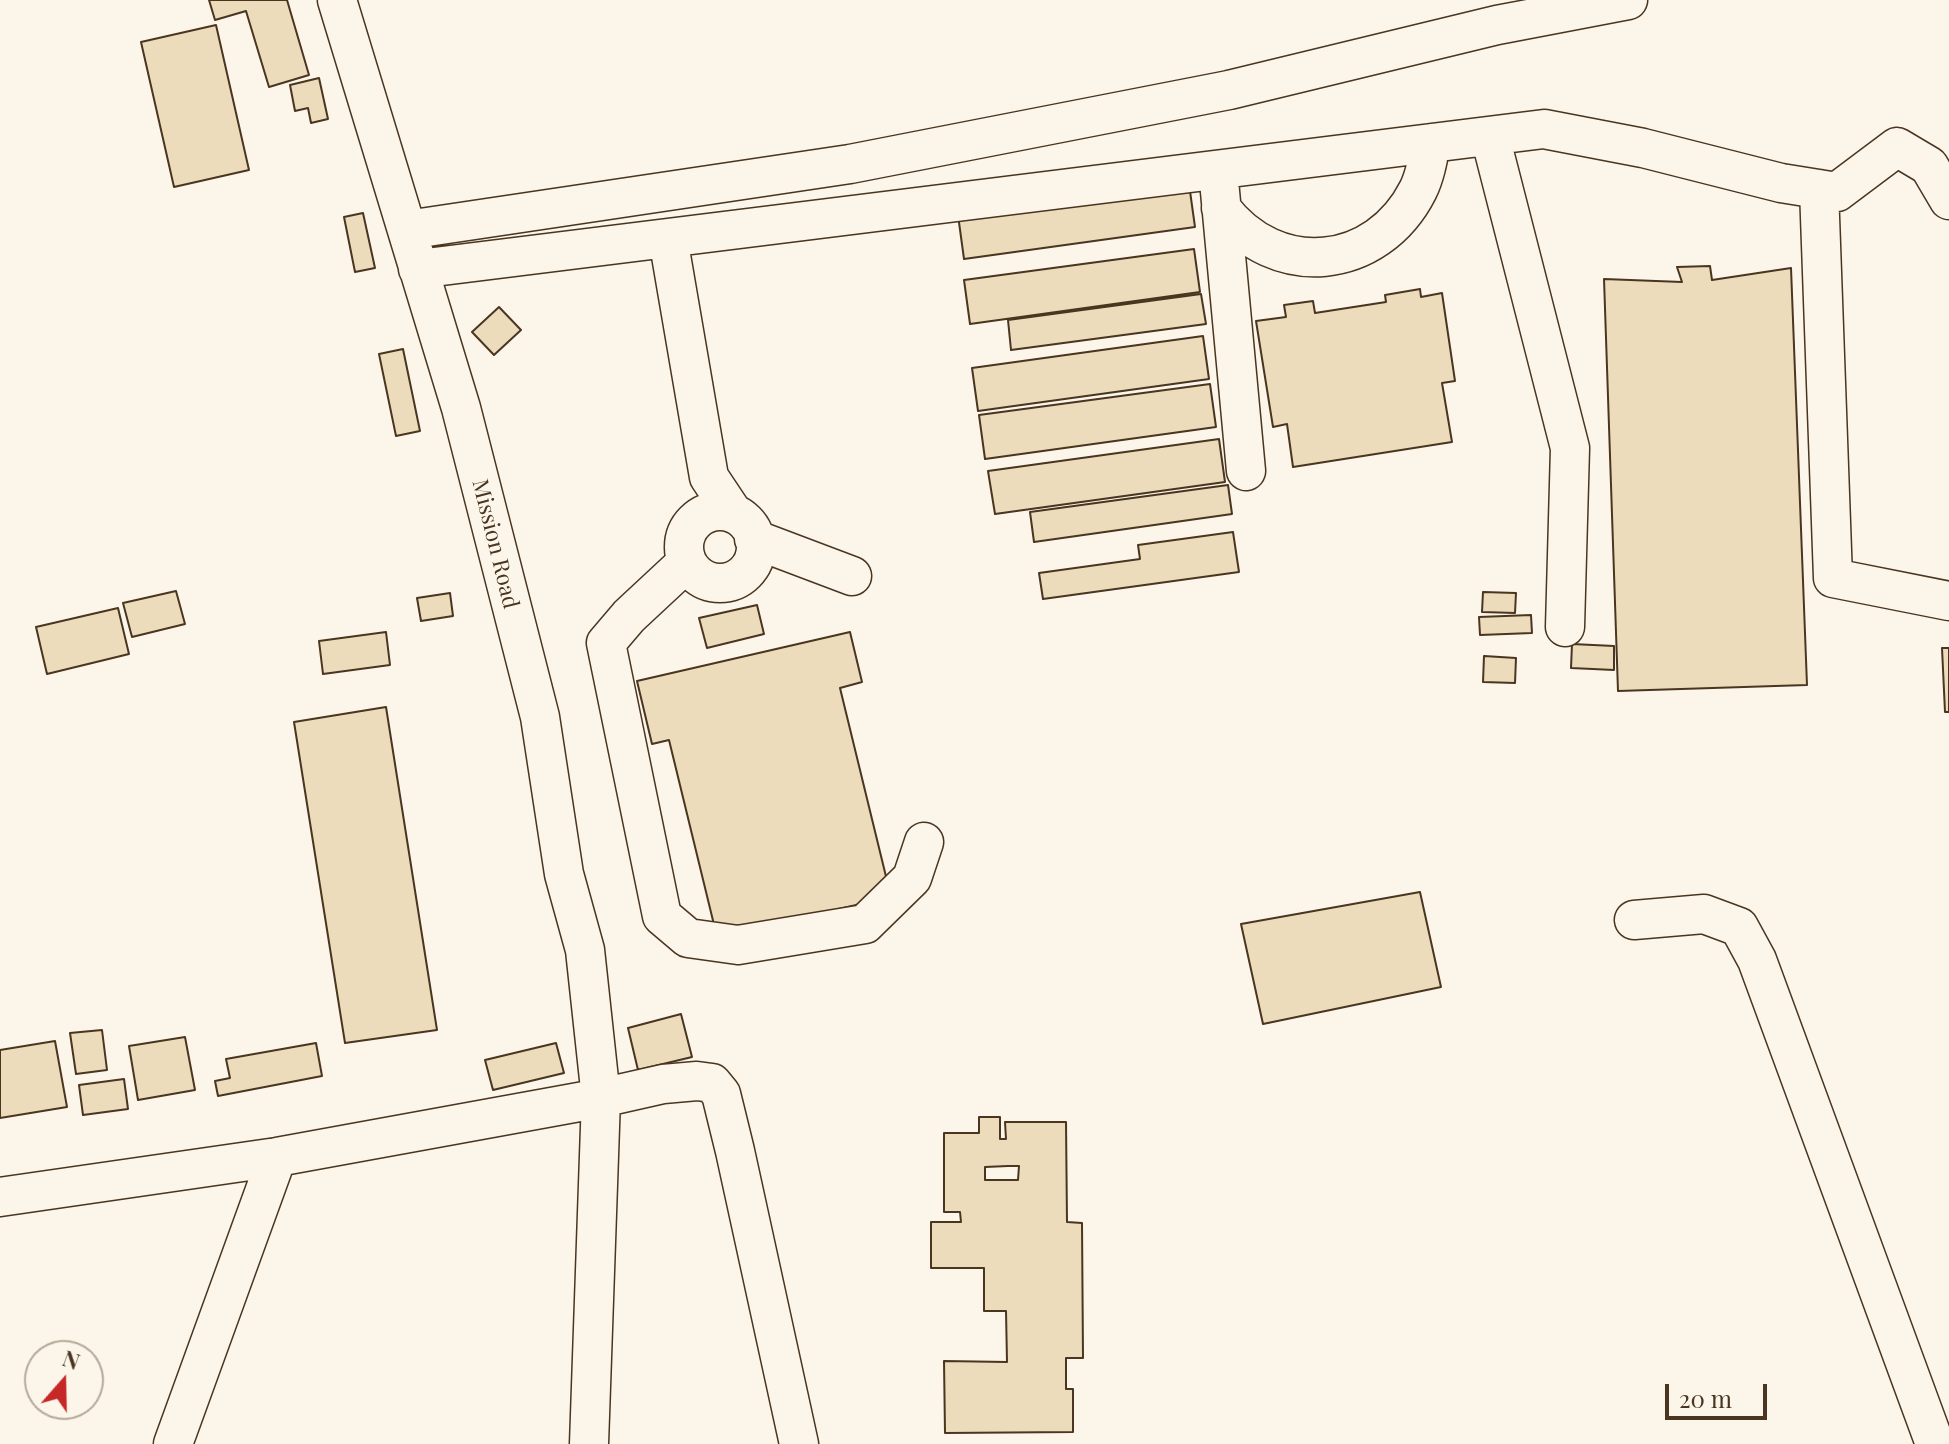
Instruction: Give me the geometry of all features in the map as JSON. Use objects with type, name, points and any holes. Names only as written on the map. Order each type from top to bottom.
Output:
[{"type":"street","name":"Mission Road","points":[[337,0],[461,408],[540,717],[564,874],[585,950],[601,1098],[589,1444]]},
{"type":"street","points":[[407,230],[850,164],[1229,90],[1497,25],[1628,0]]},
{"type":"street","points":[[418,269],[1544,129],[1643,148],[1781,183],[1837,192],[1897,147],[1929,166],[1949,200]]},
{"type":"street","points":[[1490,136],[1570,448],[1565,627]]},
{"type":"street","points":[[1221,208],[1236,227],[1255,242],[1276,252],[1323,258],[1350,252],[1390,227],[1406,210],[1423,178],[1431,143]]},
{"type":"street","points":[[1218,170],[1246,471]]},
{"type":"street","points":[[1819,189],[1833,578],[1949,601]]},
{"type":"street","points":[[668,238],[709,477],[729,524],[756,551],[746,573],[726,583],[714,584],[703,580],[687,562],[684,551],[686,538],[729,524],[852,576]]},
{"type":"street","points":[[687,562],[629,616],[606,643],[662,916],[688,938],[738,945],[865,924],[912,878],[924,842]]},
{"type":"street","points":[[1634,920],[1704,914],[1739,927],[1757,960],[1935,1444]]},
{"type":"street","points":[[0,1197],[277,1157],[663,1084],[712,1083],[721,1094],[799,1444]]},
{"type":"street","points":[[173,1444],[277,1157]]},
{"type":"building","points":[[209,0],[287,0],[309,75],[269,87],[246,11],[215,20]]},
{"type":"building","points":[[216,25],[249,170],[174,187],[141,42]]},
{"type":"building","points":[[319,78],[328,119],[311,123],[308,108],[295,111],[290,85]]},
{"type":"building","points":[[1189,184],[1195,227],[964,259],[958,215]]},
{"type":"building","points":[[363,213],[375,268],[355,272],[344,217]]},
{"type":"building","points":[[1194,249],[1200,292],[970,324],[964,280]]},
{"type":"building","points":[[1710,266],[1712,280],[1791,268],[1807,685],[1618,691],[1604,279],[1682,282],[1677,267]]},
{"type":"building","points":[[1420,289],[1421,297],[1442,293],[1455,381],[1442,383],[1452,442],[1293,467],[1287,424],[1273,427],[1256,321],[1286,317],[1284,305],[1313,301],[1315,313],[1386,302],[1385,295]]},
{"type":"building","points":[[1201,294],[1206,324],[1011,350],[1008,320]]},
{"type":"building","points":[[499,307],[521,330],[494,355],[472,332]]},
{"type":"building","points":[[1203,336],[1209,379],[978,411],[972,368]]},
{"type":"building","points":[[403,349],[420,431],[396,436],[379,354]]},
{"type":"building","points":[[1210,384],[1216,427],[985,459],[979,415]]},
{"type":"building","points":[[1219,439],[1225,482],[995,514],[988,471]]},
{"type":"building","points":[[1228,485],[1232,514],[1034,542],[1030,512]]},
{"type":"building","points":[[1233,532],[1239,572],[1043,599],[1039,573],[1140,559],[1138,545]]},
{"type":"building","points":[[176,591],[185,624],[132,637],[123,603]]},
{"type":"building","points":[[1483,592],[1516,593],[1515,613],[1482,612]]},
{"type":"building","points":[[450,593],[453,616],[421,621],[417,598]]},
{"type":"building","points":[[757,605],[764,634],[707,648],[699,618]]},
{"type":"building","points":[[118,608],[129,654],[47,674],[36,627]]},
{"type":"building","points":[[1531,615],[1532,633],[1480,635],[1479,617]]},
{"type":"building","points":[[386,632],[390,665],[323,674],[319,641]]},
{"type":"building","points":[[850,632],[862,682],[840,688],[891,897],[717,937],[669,740],[652,744],[637,681]]},
{"type":"building","points":[[1572,644],[1614,646],[1614,670],[1571,668]]},
{"type":"building","points":[[1942,648],[1949,648],[1949,712],[1945,712]]},
{"type":"building","points":[[1484,656],[1516,658],[1515,683],[1483,682]]},
{"type":"building","points":[[386,707],[437,1030],[345,1043],[294,722]]},
{"type":"building","points":[[1420,892],[1441,987],[1263,1024],[1241,924]]},
{"type":"building","points":[[681,1014],[692,1057],[638,1070],[628,1028]]},
{"type":"building","points":[[102,1030],[107,1070],[76,1074],[70,1033]]},
{"type":"building","points":[[185,1037],[195,1090],[138,1100],[129,1046]]},
{"type":"building","points":[[55,1041],[67,1107],[0,1118],[0,1050]]},
{"type":"building","points":[[316,1043],[322,1076],[218,1096],[215,1081],[230,1078],[226,1059]]},
{"type":"building","points":[[556,1043],[564,1073],[493,1090],[485,1060]]},
{"type":"building","points":[[124,1079],[128,1109],[83,1115],[79,1085]]},
{"type":"building","points":[[979,1117],[1000,1117],[1000,1139],[1006,1139],[1005,1122],[1066,1122],[1067,1222],[1082,1223],[1083,1358],[1066,1358],[1066,1389],[1073,1389],[1073,1432],[945,1433],[944,1361],[1007,1362],[1006,1311],[984,1311],[984,1268],[931,1268],[931,1222],[961,1222],[960,1212],[944,1212],[944,1133],[979,1133]],"holes":[[[1019,1166],[1018,1180],[985,1180],[985,1167]]]}]
